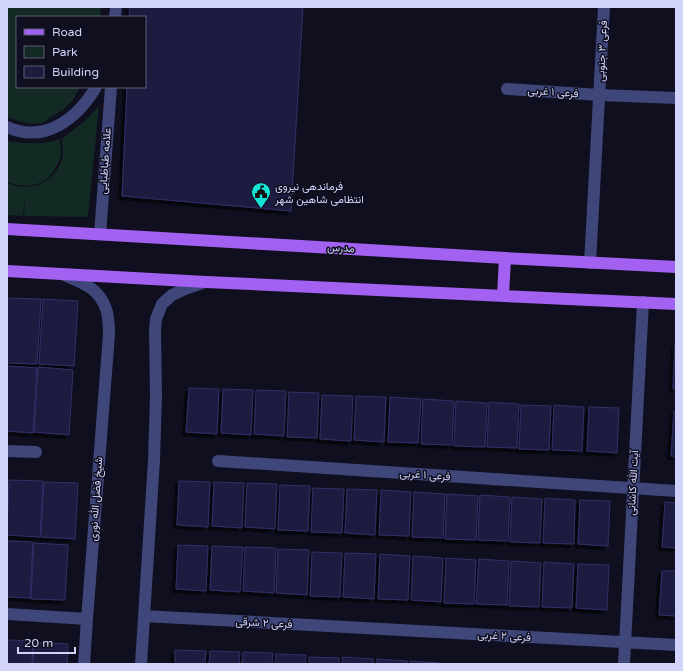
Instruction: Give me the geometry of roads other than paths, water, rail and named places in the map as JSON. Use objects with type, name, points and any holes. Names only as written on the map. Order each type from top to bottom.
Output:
[{"type":"main road","name":"مدرس","points":[[7,229],[676,267]]},
{"type":"main road","points":[[503,296],[505,258]]},
{"type":"main road","points":[[7,271],[676,304]]},
{"type":"street","name":"فرعی ۳ جنوبی","points":[[590,263],[604,7]]},
{"type":"street","points":[[7,127],[30,133],[45,131],[56,127],[70,118],[82,106],[95,88]]},
{"type":"street","name":"علامه طباطبایی","points":[[100,234],[111,88]]},
{"type":"street","name":"فرعی ۱ غربی","points":[[507,89],[676,98]]},
{"type":"street","name":"شیخ فضل الله نوری","points":[[64,274],[92,288],[100,296],[107,310],[110,334],[84,664]]},
{"type":"street","points":[[141,664],[154,460],[156,319],[162,304],[172,295],[206,282]]},
{"type":"street","name":"آیت الله کاشانی","points":[[624,664],[643,302]]},
{"type":"street","points":[[7,451],[36,452]]},
{"type":"street","name":"فرعی ۱ غربی","points":[[218,461],[676,491]]},
{"type":"street","points":[[7,614],[87,619]]},
{"type":"street","name":"فرعی ۲ شرقی","points":[[144,616],[383,629]]},
{"type":"street","name":"فرعی ۲ غربی","points":[[383,629],[625,642]]},
{"type":"street","points":[[625,642],[676,645]]},
{"type":"place","name":"فرماندهی نیروی انتظامی شاهین شهر","points":[[261,209]]}]
